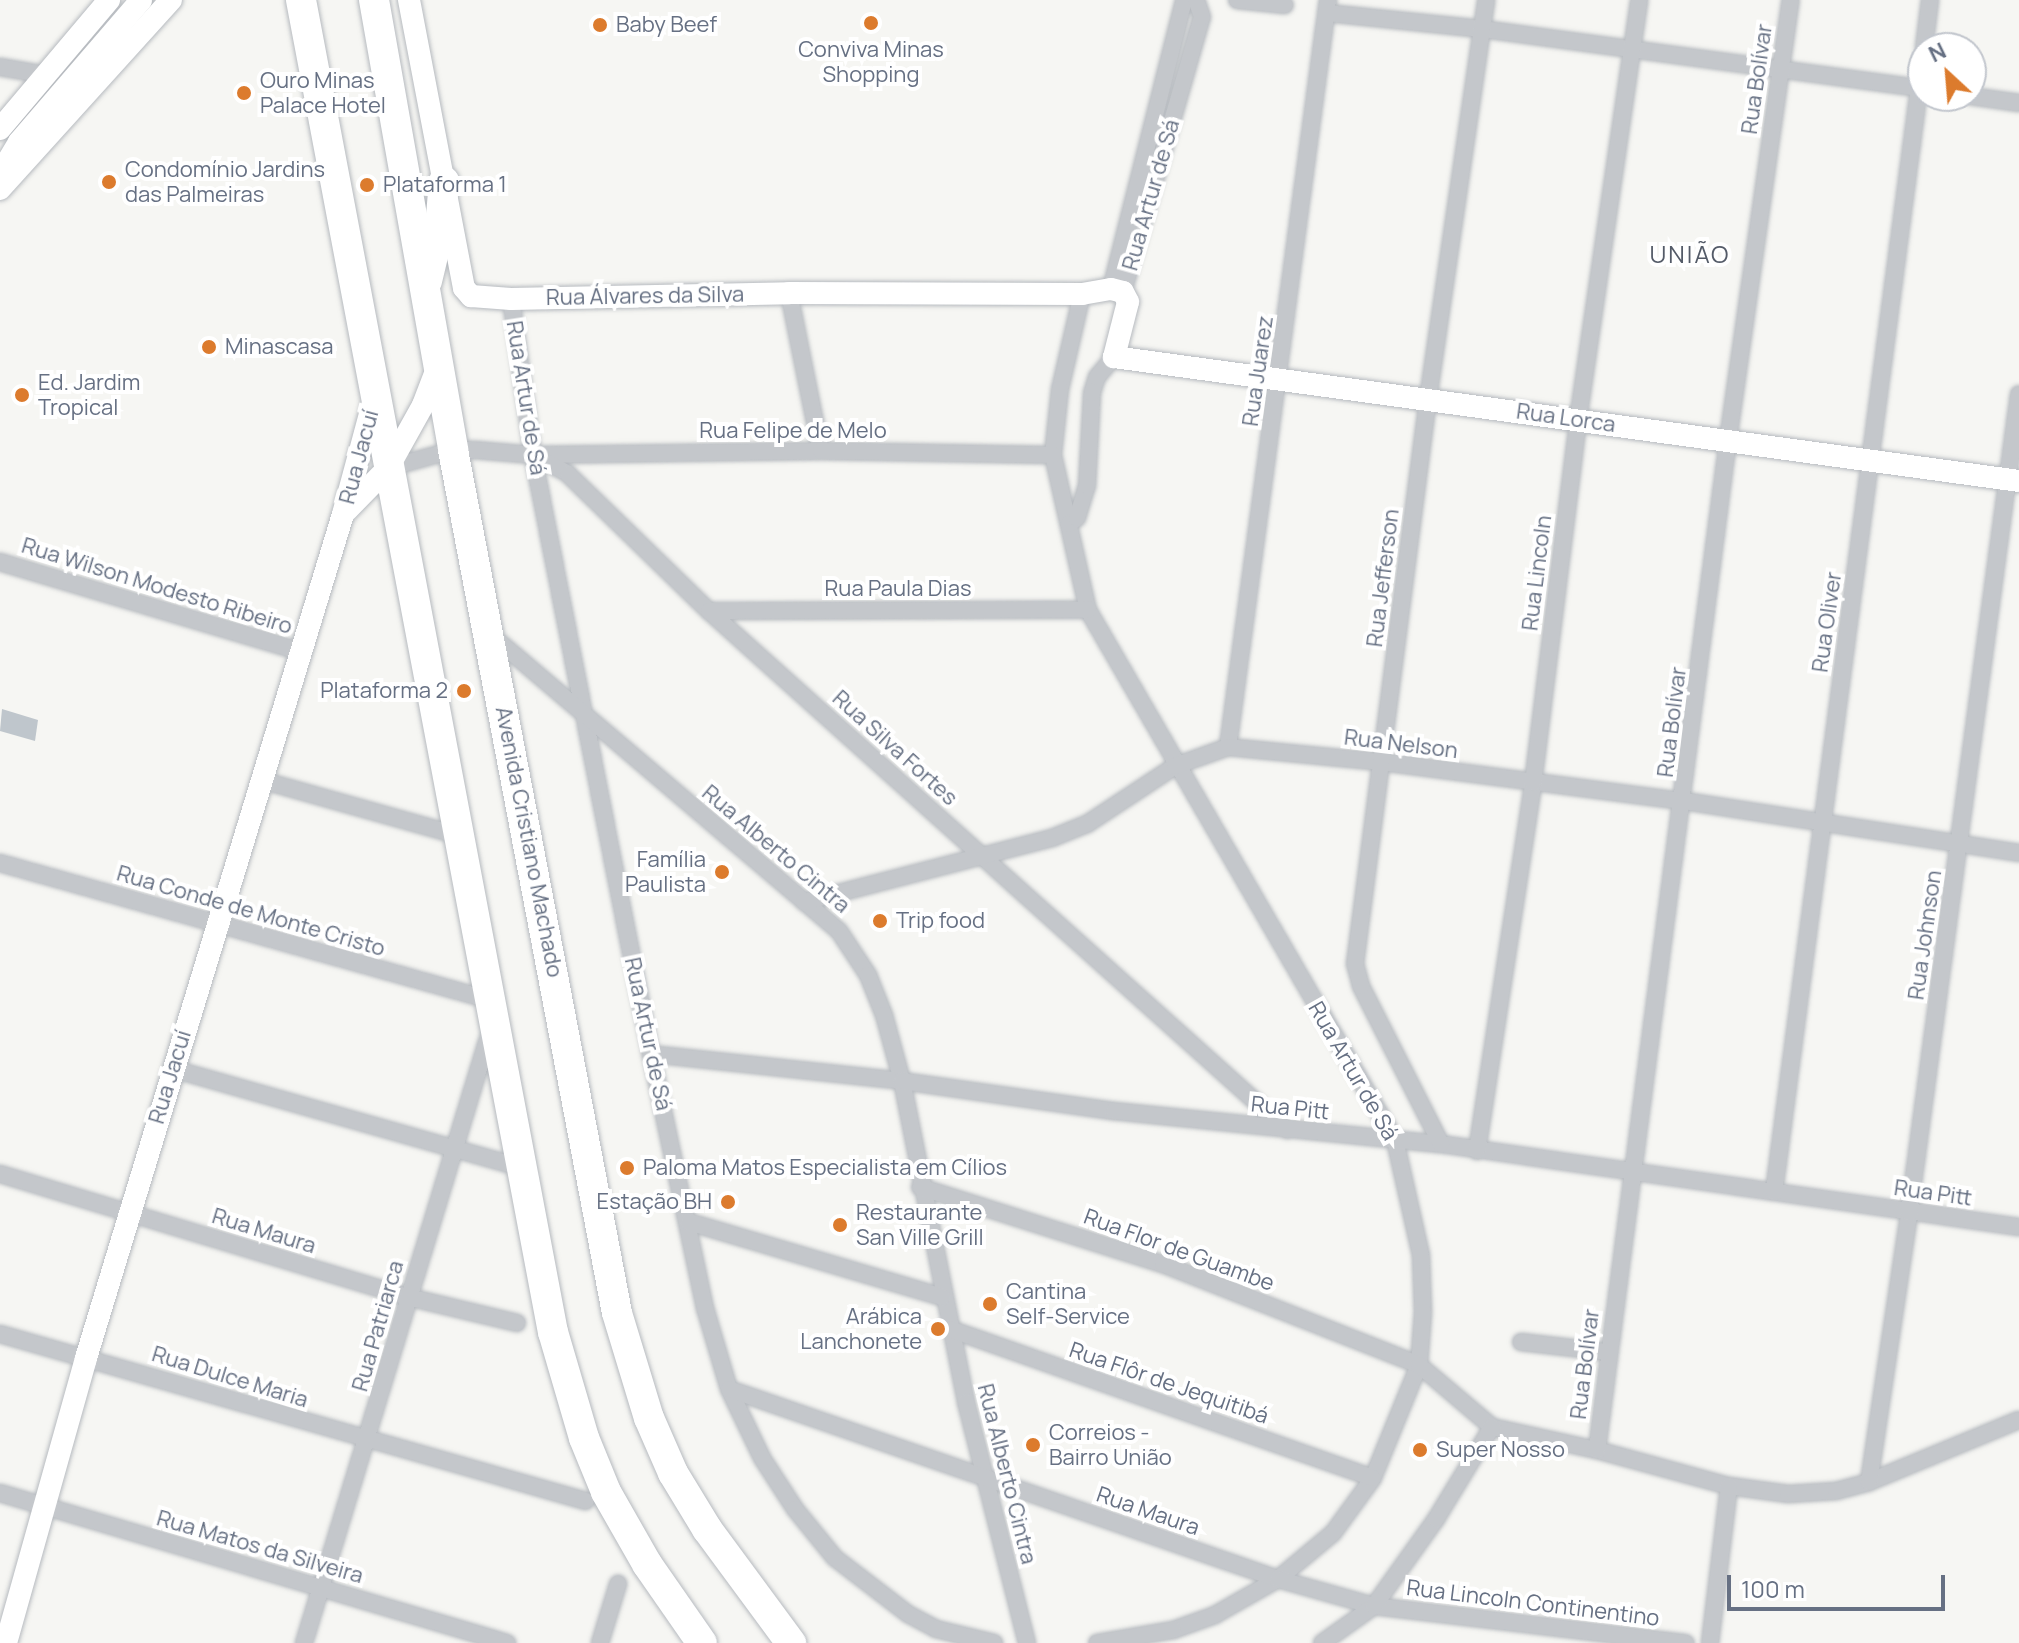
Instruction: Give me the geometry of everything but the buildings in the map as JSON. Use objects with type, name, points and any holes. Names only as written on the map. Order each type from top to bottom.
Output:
[{"type":"highway","points":[[301,0],[374,399],[553,1332],[584,1438],[606,1492],[647,1564],[702,1643]]},
{"type":"highway","name":"Avenida Cristiano Machado","points":[[374,0],[424,295],[617,1313],[649,1418],[673,1473],[707,1529],[791,1643]]},
{"type":"highway","points":[[424,295],[440,227],[444,181]]},
{"type":"main road","points":[[0,129],[109,0]]},
{"type":"main road","points":[[0,174],[19,142],[141,0]]},
{"type":"main road","points":[[0,189],[171,0]]},
{"type":"main road","points":[[285,0],[295,11],[309,50]]},
{"type":"main road","name":"Rua Álvares da Silva","points":[[409,0],[464,288],[471,296],[511,299],[789,293],[1082,294],[1117,291]]},
{"type":"main road","name":"Rua Artur de Sá","points":[[1114,357],[1128,302],[1117,291]]},
{"type":"main road","name":"Rua Lorca","points":[[1114,357],[1279,382],[1428,399],[2013,480]]},
{"type":"main road","name":"Rua Jacuí","points":[[343,514],[388,468],[423,405],[438,365]]},
{"type":"main road","name":"Rua Jacuí","points":[[6,1643],[86,1358],[215,924],[302,652],[374,399]]},
{"type":"street","name":"Rua Artur de Sá","points":[[1117,291],[1184,0]]},
{"type":"street","name":"Rua Artur de Sá","points":[[1117,291],[1202,17],[1196,0]]},
{"type":"street","points":[[1237,0],[1285,5]]},
{"type":"street","name":"Rua Jefferson","points":[[1441,1144],[1361,986],[1355,964],[1428,399],[1486,0]]},
{"type":"street","name":"Rua Lincoln","points":[[1477,1151],[1533,783],[1578,420],[1639,0]]},
{"type":"street","name":"Rua Bolívar","points":[[1597,1450],[1684,801],[1728,440],[1791,0]]},
{"type":"street","points":[[1926,32],[1930,0]]},
{"type":"street","points":[[1328,6],[1631,51],[1907,87]]},
{"type":"street","name":"Rua Juarez","points":[[1228,747],[1328,6]]},
{"type":"street","points":[[0,67],[47,75]]},
{"type":"street","points":[[1987,98],[2019,103]]},
{"type":"street","name":"Rua Oliver","points":[[1774,1192],[1820,821],[1873,461],[1918,112]]},
{"type":"street","points":[[789,293],[821,451]]},
{"type":"street","name":"Rua Artur de Sá","points":[[1082,294],[1060,389],[1053,455],[1088,610],[1175,766],[1395,1140],[1421,1255],[1419,1365],[1373,1478],[1333,1533],[1278,1579],[1215,1615],[1173,1630],[1097,1643]]},
{"type":"street","name":"Rua Artur de Sá","points":[[511,299],[533,455],[651,1054],[705,1308],[729,1389],[762,1458],[795,1509],[835,1558],[908,1614],[936,1629],[994,1643]]},
{"type":"street","name":"Rua Artur de Sá","points":[[1069,524],[1077,518],[1087,486],[1092,393],[1097,377],[1114,357]]},
{"type":"street","name":"Rua Johnson","points":[[1869,1482],[2013,480],[2019,394]]},
{"type":"street","name":"Rua Silva Fortes","points":[[453,450],[533,455],[568,474],[709,611],[1287,1130]]},
{"type":"street","name":"Rua Jacuí","points":[[388,468],[453,450]]},
{"type":"street","name":"Rua Felipe de Melo","points":[[533,455],[821,451],[1053,455]]},
{"type":"street","name":"Rua Wilson Modesto Ribeiro","points":[[0,562],[302,652]]},
{"type":"street","name":"Rua Paula Dias","points":[[709,611],[1088,610]]},
{"type":"street","name":"Rua Alberto Cintra","points":[[487,632],[839,931],[868,975],[884,1015],[902,1081],[942,1297],[1027,1643]]},
{"type":"street","name":"Rua Nelson","points":[[804,902],[1052,838],[1087,824],[1175,766],[1228,747],[1382,762],[1684,801],[2019,853]]},
{"type":"street","points":[[261,780],[457,835]]},
{"type":"street","name":"Rua Conde de Monte Cristo","points":[[0,863],[215,924],[492,1011]]},
{"type":"street","name":"Rua Patriarca","points":[[304,1643],[368,1441],[408,1297],[455,1148],[492,1011]]},
{"type":"street","name":"Rua Pitt","points":[[651,1054],[902,1081],[1114,1111],[1441,1144],[2019,1227]]},
{"type":"street","points":[[173,1069],[520,1167]]},
{"type":"street","name":"Rua Maura","points":[[0,1174],[408,1297],[517,1323]]},
{"type":"street","name":"Rua Flor de Guambe","points":[[920,1187],[1163,1264],[1419,1365],[1492,1427]]},
{"type":"street","points":[[689,1222],[942,1297]]},
{"type":"street","name":"Rua Flôr de Jequitibá","points":[[950,1329],[1373,1478]]},
{"type":"street","name":"Rua Dulce Maria","points":[[0,1334],[586,1501]]},
{"type":"street","points":[[1521,1342],[1608,1352]]},
{"type":"street","name":"Rua Maura","points":[[729,1389],[1278,1579],[1374,1606]]},
{"type":"street","points":[[1322,1643],[1374,1606],[1436,1519],[1492,1427],[1597,1450],[1729,1486],[1788,1494],[1836,1491],[1869,1482],[2019,1420]]},
{"type":"street","points":[[1710,1643],[1729,1486]]},
{"type":"street","name":"Rua Matos da Silveira","points":[[0,1493],[507,1643]]},
{"type":"street","points":[[600,1643],[618,1584]]},
{"type":"street","name":"Rua Lincoln Continentino","points":[[1374,1606],[1686,1643]]},
{"type":"shaded area","points":[[2,709],[38,720],[35,741],[0,731]]},
{"type":"place","name":"Conviva Minas Shopping","points":[[871,23]]},
{"type":"place","name":"Baby Beef","points":[[600,25]]},
{"type":"place","name":"Ouro Minas Palace Hotel","points":[[244,93]]},
{"type":"place","name":"Condomínio Jardins das Palmeiras","points":[[109,182]]},
{"type":"place","name":"Plataforma 1","points":[[367,185]]},
{"type":"place","name":"Minascasa","points":[[209,347]]},
{"type":"place","name":"Ed. Jardim Tropical","points":[[22,395]]},
{"type":"place","name":"Plataforma 2","points":[[464,691]]},
{"type":"place","name":"Família Paulista","points":[[722,872]]},
{"type":"place","name":"Trip food","points":[[880,921]]},
{"type":"place","name":"Paloma Matos Especialista em Cílios","points":[[627,1168]]},
{"type":"place","name":"Estação BH","points":[[728,1202]]},
{"type":"place","name":"Restaurante San Ville Grill","points":[[840,1225]]},
{"type":"place","name":"Cantina Self-Service","points":[[990,1304]]},
{"type":"place","name":"Arábica Lanchonete","points":[[938,1329]]},
{"type":"place","name":"Correios - Bairro União","points":[[1033,1445]]},
{"type":"place","name":"Super Nosso","points":[[1420,1450]]},
{"type":"district","name":"UNIÃO","points":[[1690,254]]}]
